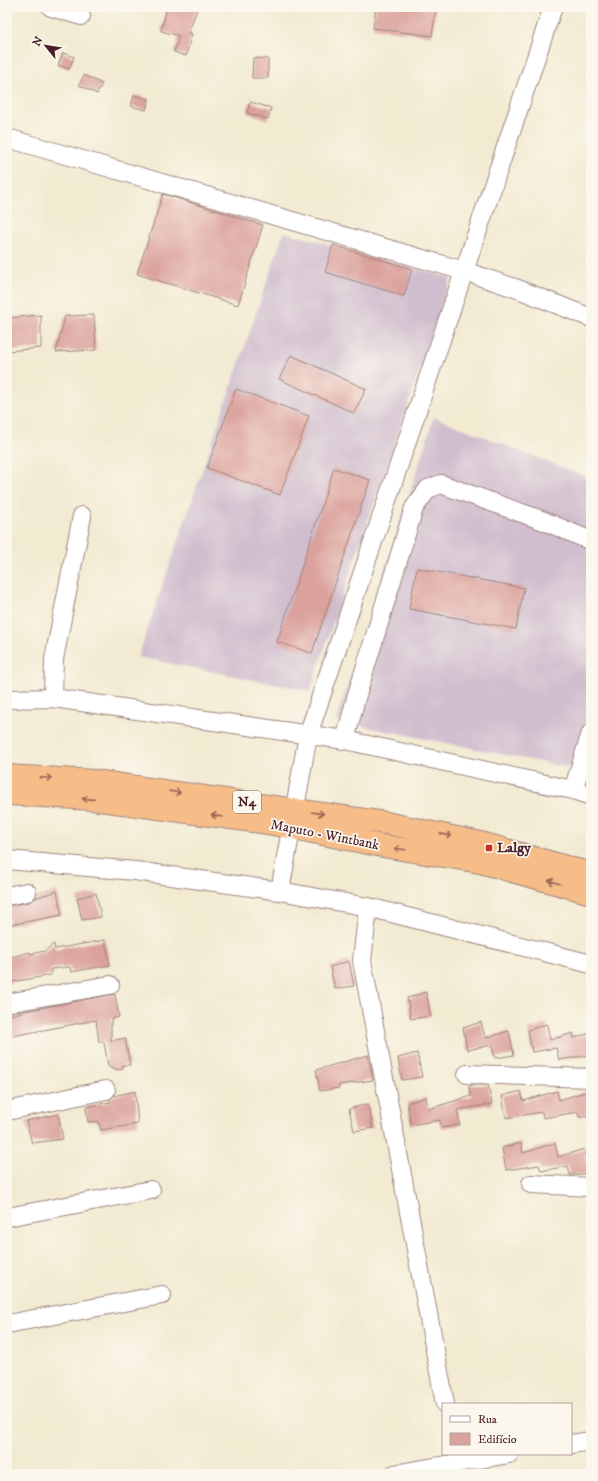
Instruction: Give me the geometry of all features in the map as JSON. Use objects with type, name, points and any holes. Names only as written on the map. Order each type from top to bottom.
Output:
[{"type":"highway","name":"Maputo - Wintbank","points":[[7,776],[94,781],[293,818],[383,846],[480,862],[591,893]]},
{"type":"highway","name":"Maputo - Wintbank","points":[[7,794],[92,799],[414,828],[498,848],[591,874]]},
{"type":"street","points":[[51,7],[81,16]]},
{"type":"street","points":[[280,891],[308,735],[552,7]]},
{"type":"street","points":[[7,138],[464,271],[591,318]]},
{"type":"street","points":[[345,740],[356,698],[414,508],[428,488],[440,484],[544,521],[591,540]]},
{"type":"street","points":[[53,698],[54,659],[82,516]]},
{"type":"street","points":[[7,699],[53,698],[345,740],[574,790],[591,796]]},
{"type":"street","points":[[574,790],[591,733]]},
{"type":"street","points":[[7,860],[135,871],[280,891],[368,907],[591,964]]},
{"type":"street","points":[[7,896],[27,892]]},
{"type":"street","points":[[368,907],[362,961],[445,1403]]},
{"type":"street","points":[[7,1003],[110,985]]},
{"type":"street","points":[[467,1074],[591,1078]]},
{"type":"street","points":[[7,1111],[106,1090]]},
{"type":"street","points":[[531,1184],[591,1187]]},
{"type":"street","points":[[7,1217],[151,1190]]},
{"type":"street","points":[[7,1324],[162,1295]]},
{"type":"street","points":[[572,1444],[591,1441]]},
{"type":"street","points":[[394,1474],[503,1455]]},
{"type":"shaded area","points":[[284,232],[451,278],[310,691],[138,657]]},
{"type":"shaded area","points":[[434,417],[591,479],[591,772],[336,721]]},
{"type":"building","points":[[167,7],[198,7],[188,33],[192,34],[186,56],[174,52],[179,36],[161,31]]},
{"type":"building","points":[[376,7],[436,7],[432,36],[373,28]]},
{"type":"building","points":[[63,53],[74,57],[69,69],[58,65]]},
{"type":"building","points":[[253,58],[268,59],[268,78],[252,78]]},
{"type":"building","points":[[84,75],[102,84],[97,94],[79,85]]},
{"type":"building","points":[[134,95],[149,99],[146,110],[131,106]]},
{"type":"building","points":[[250,102],[271,108],[268,119],[247,113]]},
{"type":"building","points":[[163,194],[263,225],[238,305],[137,274]]},
{"type":"building","points":[[333,245],[412,269],[404,296],[325,272]]},
{"type":"building","points":[[41,315],[41,348],[7,351],[7,318]]},
{"type":"building","points":[[94,315],[96,350],[56,352],[65,316]]},
{"type":"building","points":[[291,355],[366,389],[354,413],[279,379]]},
{"type":"building","points":[[236,389],[309,416],[280,495],[207,468]]},
{"type":"building","points":[[334,468],[370,480],[312,653],[277,642]]},
{"type":"building","points":[[417,568],[524,588],[516,629],[409,609]]},
{"type":"building","points":[[57,891],[62,915],[9,925],[7,906],[29,902],[35,898]]},
{"type":"building","points":[[96,893],[101,917],[82,920],[77,898]]},
{"type":"building","points":[[105,940],[110,965],[71,972],[70,967],[51,969],[51,975],[7,983],[7,958],[30,952],[30,954],[45,951],[54,944],[55,949]]},
{"type":"building","points":[[349,961],[354,986],[335,989],[330,967]]},
{"type":"building","points":[[426,992],[431,1016],[411,1019],[407,998]]},
{"type":"building","points":[[115,994],[119,1017],[111,1019],[111,1041],[125,1038],[130,1065],[123,1065],[122,1069],[118,1070],[108,1066],[104,1042],[99,1042],[96,1020],[7,1037],[7,1016],[25,1011]]},
{"type":"building","points":[[481,1022],[485,1038],[509,1031],[514,1055],[495,1058],[492,1045],[467,1050],[463,1028]]},
{"type":"building","points":[[547,1024],[550,1040],[573,1033],[574,1038],[591,1033],[591,1055],[559,1060],[556,1048],[532,1052],[528,1030]]},
{"type":"building","points":[[417,1053],[422,1077],[402,1080],[398,1058]]},
{"type":"building","points":[[368,1055],[373,1080],[339,1085],[339,1088],[320,1091],[316,1070]]},
{"type":"building","points":[[488,1085],[492,1104],[457,1110],[460,1125],[441,1128],[440,1120],[411,1125],[407,1103],[426,1097],[428,1109],[471,1096],[469,1086]]},
{"type":"building","points":[[591,1090],[591,1115],[579,1117],[578,1112],[543,1118],[542,1112],[506,1118],[502,1096],[521,1091],[523,1101],[557,1091],[559,1100]]},
{"type":"building","points":[[135,1091],[138,1124],[101,1130],[98,1121],[88,1122],[86,1107],[110,1102],[110,1099],[114,1096]]},
{"type":"building","points":[[368,1104],[373,1128],[354,1131],[349,1109]]},
{"type":"building","points":[[58,1114],[63,1139],[32,1143],[26,1121]]},
{"type":"building","points":[[521,1143],[523,1153],[555,1143],[558,1157],[584,1149],[589,1173],[570,1175],[568,1166],[541,1171],[539,1165],[506,1170],[502,1148]]},
{"type":"place","name":"Lalgy","points":[[489,848]]}]
